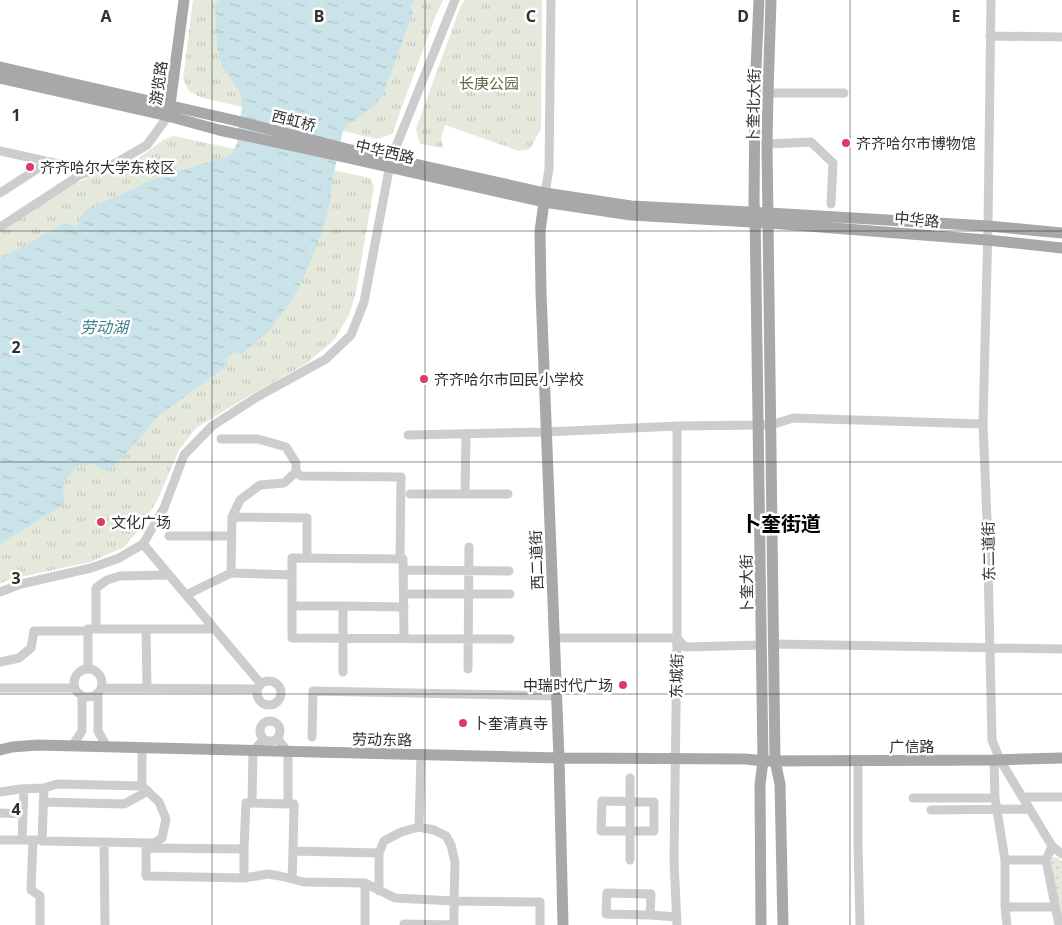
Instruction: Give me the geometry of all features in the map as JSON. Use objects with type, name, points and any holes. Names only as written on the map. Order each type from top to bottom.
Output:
[{"type":"main road","name":"游览路","points":[[169,111],[184,0]]},
{"type":"main road","name":"卜奎北大街","points":[[755,217],[755,92],[759,0]]},
{"type":"main road","name":"卜奎北大街","points":[[768,218],[767,144],[771,0]]},
{"type":"main road","name":"中华西路","points":[[0,67],[169,111],[219,130],[346,153],[545,198],[630,215],[768,218]]},
{"type":"main road","name":"中华西路","points":[[0,78],[169,111],[233,120]]},
{"type":"main road","name":"西虹桥","points":[[233,120],[346,153]]},
{"type":"main road","name":"西二道街","points":[[545,198],[540,231],[541,292],[559,758],[563,925]]},
{"type":"main road","name":"卜奎大街","points":[[755,217],[763,761],[760,786],[761,925]]},
{"type":"main road","name":"卜奎大街","points":[[768,218],[775,761],[780,784],[783,925]]},
{"type":"main road","name":"中华路","points":[[768,218],[988,226],[1062,234]]},
{"type":"main road","name":"中华路","points":[[768,218],[1062,248]]},
{"type":"main road","name":"劳动东路","points":[[0,750],[38,745],[559,758],[746,759],[763,761]]},
{"type":"main road","name":"广信路","points":[[763,761],[1062,758]]},
{"type":"street","points":[[0,592],[21,584],[90,568],[119,558],[143,544],[164,508],[184,455],[212,426],[257,397],[326,359],[352,335],[364,302],[390,163],[456,0]]},
{"type":"street","points":[[545,198],[549,169],[550,0]]},
{"type":"street","name":"东二道街","points":[[991,0],[983,424],[992,740],[997,760],[1052,846],[1062,854]]},
{"type":"street","points":[[990,36],[1062,37]]},
{"type":"street","points":[[768,93],[844,93]]},
{"type":"street","name":"游览路","points":[[0,227],[80,175],[116,164],[147,145],[169,111]]},
{"type":"street","points":[[767,144],[811,142],[833,163],[830,204]]},
{"type":"street","points":[[0,151],[59,164]]},
{"type":"street","points":[[0,193],[48,162]]},
{"type":"street","points":[[408,435],[546,432],[677,426],[759,426],[771,425],[793,418],[983,424]]},
{"type":"street","name":"东城街","points":[[677,426],[674,862],[677,921]]},
{"type":"street","points":[[466,434],[466,494]]},
{"type":"street","points":[[222,439],[258,439],[286,447],[296,463],[296,472],[284,483],[260,485],[240,500],[232,517],[231,573]]},
{"type":"street","points":[[296,472],[301,476],[401,477],[400,559]]},
{"type":"street","points":[[410,494],[508,494]]},
{"type":"street","points":[[232,517],[307,518],[307,558]]},
{"type":"street","points":[[168,536],[232,536]]},
{"type":"street","points":[[143,544],[215,629],[259,686]]},
{"type":"street","points":[[468,669],[469,548]]},
{"type":"street","points":[[404,638],[404,559],[292,558],[292,638],[510,640]]},
{"type":"street","points":[[404,570],[509,571]]},
{"type":"street","points":[[186,595],[231,573],[292,575]]},
{"type":"street","points":[[88,669],[96,588],[107,580],[120,576],[168,575]]},
{"type":"street","points":[[404,594],[510,594]]},
{"type":"street","points":[[292,606],[404,607]]},
{"type":"street","points":[[343,606],[343,672]]},
{"type":"street","points":[[0,662],[19,658],[32,648],[34,631],[146,628],[215,629]]},
{"type":"street","points":[[146,628],[147,688]]},
{"type":"street","points":[[554,638],[677,638],[685,647],[761,645]]},
{"type":"street","points":[[774,644],[1062,650]]},
{"type":"street","points":[[107,747],[98,731],[100,691],[102,681],[101,676],[94,670],[88,669],[80,672],[77,674],[74,683],[75,688],[82,696],[88,697],[100,691],[147,688],[259,686],[268,681],[273,681],[281,690],[281,698],[276,704],[264,705],[258,699],[259,686]]},
{"type":"street","points":[[0,688],[75,688]]},
{"type":"street","points":[[312,737],[313,691],[556,696]]},
{"type":"street","points":[[72,746],[82,731],[82,696]]},
{"type":"street","points":[[270,706],[270,721]]},
{"type":"street","points":[[270,721],[276,723],[280,728],[280,734],[277,738],[270,741],[264,739],[260,733],[261,726],[270,721]]},
{"type":"street","points":[[277,738],[288,752],[288,804]]},
{"type":"street","points":[[252,803],[253,751],[264,739]]},
{"type":"street","points":[[142,748],[145,788]]},
{"type":"street","points":[[419,827],[421,755]]},
{"type":"street","points":[[997,760],[995,798],[1005,860],[1007,925]]},
{"type":"street","points":[[858,761],[860,925]]},
{"type":"street","points":[[630,778],[630,860]]},
{"type":"street","points":[[0,792],[44,788],[56,784],[145,788],[160,802],[166,819],[162,838],[150,846],[146,876],[244,878],[268,874],[304,882],[365,883],[395,898],[540,902],[540,925]]},
{"type":"street","points":[[40,925],[40,896],[32,890],[44,788]]},
{"type":"street","points":[[43,802],[124,804],[145,788]]},
{"type":"street","points":[[22,840],[24,789]]},
{"type":"street","points":[[1022,797],[1062,797]]},
{"type":"street","points":[[913,798],[995,798]]},
{"type":"street","points":[[602,801],[654,802],[654,831],[630,831],[601,831],[602,801]]},
{"type":"street","points":[[244,878],[246,803],[252,803],[294,804],[292,879]]},
{"type":"street","points":[[931,810],[1029,809]]},
{"type":"street","points":[[0,813],[23,814]]},
{"type":"street","points":[[379,891],[379,853],[384,841],[401,832],[419,827],[434,830],[446,836],[451,845],[455,862],[454,925],[404,925]]},
{"type":"street","points":[[0,840],[104,842],[150,846],[244,849]]},
{"type":"street","points":[[104,842],[104,925]]},
{"type":"street","points":[[1052,846],[1046,860],[1059,925]]},
{"type":"street","points":[[293,851],[379,853]]},
{"type":"street","points":[[1005,860],[1046,860]]},
{"type":"street","points":[[365,883],[365,925]]},
{"type":"street","points":[[650,915],[651,894],[607,893],[606,914],[650,915],[677,921]]},
{"type":"street","points":[[1005,907],[1055,907]]},
{"type":"green space","points":[[193,0],[443,0],[392,134],[377,139],[200,97],[189,91],[183,79]]},
{"type":"green space","name":"长庚公园","points":[[465,0],[542,0],[541,129],[530,149],[519,151],[445,125],[441,139],[443,148],[420,144],[416,129],[461,5]]},
{"type":"green space","name":"劳动湖","points":[[174,136],[370,178],[374,186],[356,292],[349,315],[334,340],[306,364],[196,428],[179,450],[157,501],[138,531],[124,547],[90,562],[7,580],[0,584],[0,231],[70,186],[132,163],[163,140]]},
{"type":"green space","points":[[1055,857],[1062,861],[1062,925],[1055,897],[1051,860]]},
{"type":"water","name":"劳动湖","points":[[219,0],[416,0],[410,6],[413,13],[383,94],[375,105],[348,124],[343,131],[332,182],[330,203],[322,232],[298,290],[271,329],[242,354],[234,352],[226,358],[228,365],[156,418],[108,472],[95,464],[78,466],[65,479],[63,494],[65,504],[0,544],[0,259],[65,223],[77,227],[84,211],[152,180],[231,155],[237,143],[242,105],[241,94],[222,66],[217,49],[215,4]]},
{"type":"place","name":"齐齐哈尔市博物馆","points":[[846,143]]},
{"type":"place","name":"齐齐哈尔大学东校区","points":[[30,167]]},
{"type":"place","name":"齐齐哈尔市回民小学校","points":[[424,379]]},
{"type":"place","name":"文化广场","points":[[101,522]]},
{"type":"place","name":"中瑞时代广场","points":[[623,685]]},
{"type":"place","name":"卜奎清真寺","points":[[463,723]]},
{"type":"district","name":"卜奎街道","points":[[781,523]]}]
